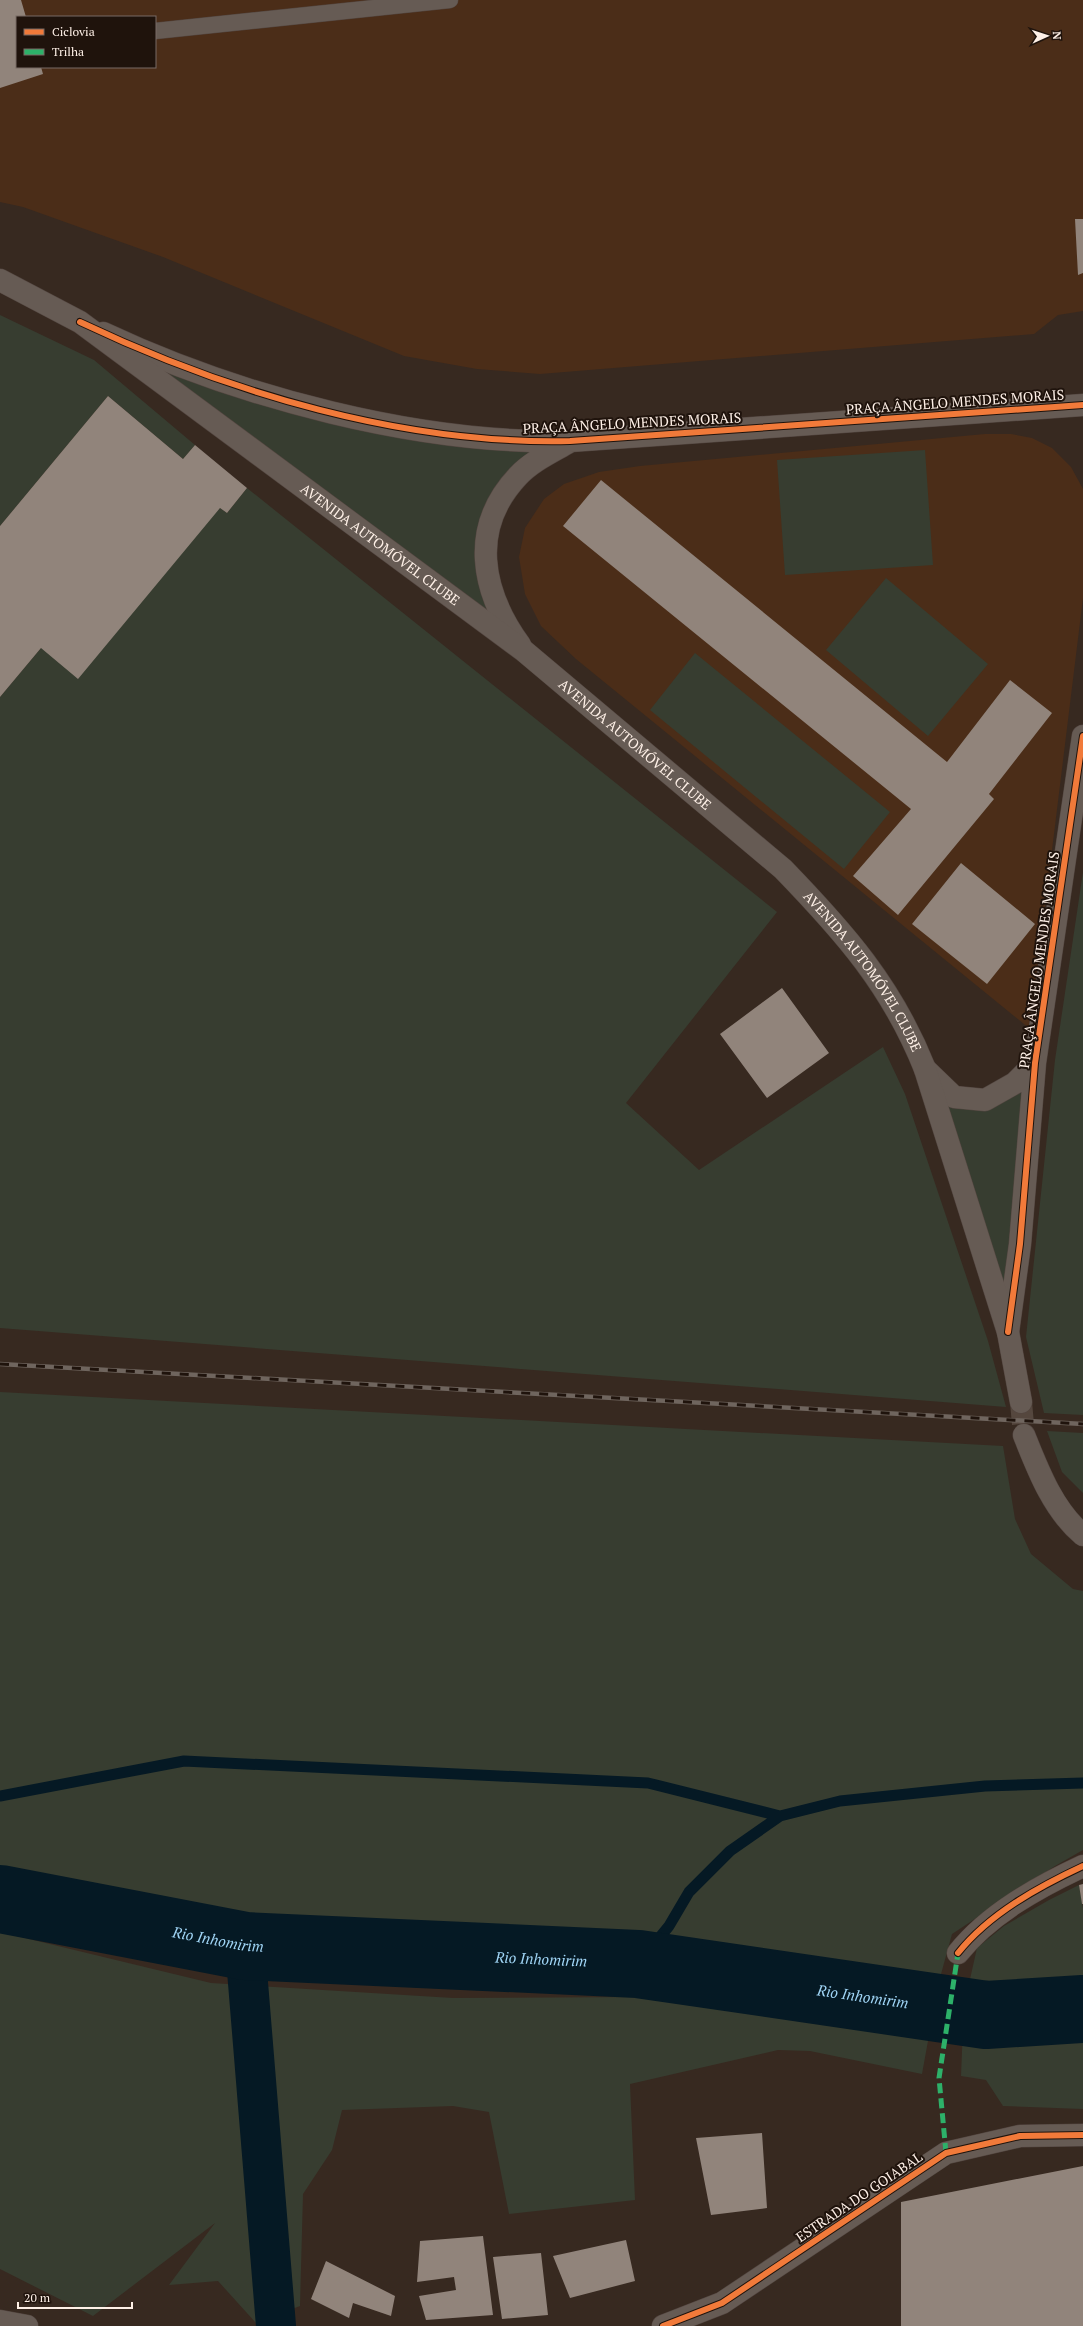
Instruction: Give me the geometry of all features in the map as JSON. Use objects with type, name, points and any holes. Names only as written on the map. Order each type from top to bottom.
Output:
[{"type":"street","name":"AVENIDA AUTOMÓVEL CLUBE","points":[[0,280],[80,322],[524,651],[783,869],[822,909],[856,948],[888,993],[910,1032],[925,1069],[1008,1332],[1021,1402]]},
{"type":"street","name":"PRAÇA ÂNGELO MENDES MORAIS","points":[[80,322],[134,347],[202,372],[294,402],[349,416],[447,435],[530,442],[570,441],[1083,405]]},
{"type":"street","name":"PRAÇA ÂNGELO MENDES MORAIS","points":[[524,651],[503,622],[492,594],[486,559],[487,528],[495,509],[519,475],[542,458],[570,441]]},
{"type":"street","name":"PRAÇA ÂNGELO MENDES MORAIS","points":[[1008,1332],[1024,1204],[1035,1063],[1083,736]]},
{"type":"street","name":"PRAÇA ÂNGELO MENDES MORAIS","points":[[925,1069],[954,1097],[985,1100],[1015,1083],[1035,1063]]},
{"type":"street","points":[[1024,1435],[1037,1467],[1068,1523],[1083,1535]]},
{"type":"street","points":[[958,1954],[972,1936],[1000,1914],[1047,1883],[1083,1866]]},
{"type":"street","name":"ESTRADA DO GOIABAL","points":[[664,2326],[722,2303],[946,2153],[1020,2136],[1083,2135]]},
{"type":"street","points":[[0,2321],[27,2326]]},
{"type":"lane","points":[[156,31],[450,0]]},
{"type":"shaded area","points":[[0,0],[1083,0],[1083,311],[1058,315],[1034,334],[540,374],[477,369],[404,356],[163,257],[23,207],[0,202]]},
{"type":"shaded area","points":[[985,434],[1011,434],[1032,438],[1052,448],[1071,467],[1083,489],[1083,598],[1030,1029],[576,659],[541,626],[525,594],[519,557],[525,528],[544,499],[564,484],[599,472],[640,466]]},
{"type":"green space","points":[[0,315],[94,360],[195,445],[183,459],[108,396],[0,526]]},
{"type":"green space","points":[[134,347],[294,402],[570,441],[519,475],[486,559],[524,651]]},
{"type":"green space","points":[[925,450],[933,565],[785,575],[777,460]]},
{"type":"green space","points":[[247,488],[777,912],[626,1103],[699,1170],[883,1047],[905,1094],[988,1341],[1006,1407],[0,1328],[0,697],[41,648],[220,508],[227,513]]},
{"type":"green space","points":[[886,578],[988,664],[928,736],[826,650]]},
{"type":"green space","points":[[695,653],[890,812],[844,869],[650,710]]},
{"type":"green space","points":[[1083,872],[1083,1415],[1044,1413],[1026,1337],[1055,1060]]},
{"type":"green space","points":[[1035,1063],[1008,1332],[925,1069],[954,1097],[985,1100]]},
{"type":"green space","points":[[0,1392],[1003,1446],[1015,1519],[1031,1554],[1073,1589],[1083,1591],[1083,1850],[1055,1866],[952,1934],[935,1996],[663,1949],[249,1931],[0,1867]]},
{"type":"green space","points":[[1047,1431],[1083,1433],[1083,1493],[1062,1472]]},
{"type":"green space","points":[[1079,1885],[1083,1908],[1083,1994],[966,1997],[977,1948],[1004,1926],[1049,1900]]},
{"type":"green space","points":[[0,1932],[211,1983],[453,1998],[640,1997],[800,2008],[930,2030],[922,2074],[810,2051],[778,2050],[630,2084],[635,2200],[509,2214],[489,2112],[453,2106],[342,2110],[332,2150],[303,2194],[300,2306],[256,2323],[218,2281],[169,2285],[215,2223],[93,2316],[0,2269]]},
{"type":"green space","points":[[1083,2025],[1083,2109],[1003,2106],[986,2080],[961,2076],[963,2027],[1006,2029]]},
{"type":"building","points":[[0,0],[21,0],[26,16],[16,16],[16,68],[41,68],[43,74],[0,88]]},
{"type":"building","points":[[1075,219],[1083,219],[1083,273],[1078,275]]},
{"type":"building","points":[[108,396],[183,459],[195,445],[247,488],[227,513],[220,508],[78,679],[41,648],[0,697],[0,526]]},
{"type":"building","points":[[601,480],[947,762],[1010,680],[1052,713],[989,794],[994,799],[898,915],[853,876],[911,809],[563,526]]},
{"type":"building","points":[[961,863],[1035,924],[987,984],[912,924]]},
{"type":"building","points":[[782,988],[829,1053],[767,1098],[720,1034]]},
{"type":"building","points":[[1083,1884],[1083,1904],[1082,1904],[1079,1885]]},
{"type":"building","points":[[762,2133],[767,2208],[711,2215],[696,2138]]},
{"type":"building","points":[[1083,2166],[1083,2326],[901,2326],[901,2202]]},
{"type":"building","points":[[483,2236],[493,2315],[426,2320],[419,2296],[456,2290],[454,2277],[417,2282],[420,2241]]},
{"type":"building","points":[[626,2240],[635,2281],[570,2298],[553,2256]]},
{"type":"building","points":[[541,2253],[548,2315],[502,2319],[493,2257]]},
{"type":"building","points":[[326,2261],[395,2296],[391,2316],[353,2303],[349,2318],[311,2299]]},
{"type":"waterway","points":[[0,1796],[184,1761],[648,1783],[780,1816]]},
{"type":"waterway","points":[[638,1964],[669,1926],[689,1892],[730,1851],[780,1816],[840,1801],[985,1786],[1083,1783]]},
{"type":"waterway","name":"Rio Inhomirim","points":[[0,1899],[245,1946],[638,1964],[986,2015],[1083,2009]]},
{"type":"waterway","points":[[245,1946],[276,2326]]},
{"type":"tunnel","points":[[1021,1402],[1024,1435]]},
{"type":"railway","points":[[0,1364],[1083,1424]]},
{"type":"marked path","points":[[946,2153],[939,2078],[958,1953]]},
{"type":"cycle path","points":[[80,322],[137,348],[196,371],[257,392],[319,410],[381,424],[444,434],[507,440],[570,441],[1083,405]]},
{"type":"cycle path","points":[[1008,1332],[1020,1244],[1035,1063],[1083,736]]},
{"type":"cycle path","points":[[958,1953],[970,1939],[999,1914],[1032,1892],[1083,1866]]},
{"type":"cycle path","points":[[663,2326],[722,2303],[946,2153],[1020,2136],[1083,2135]]}]
